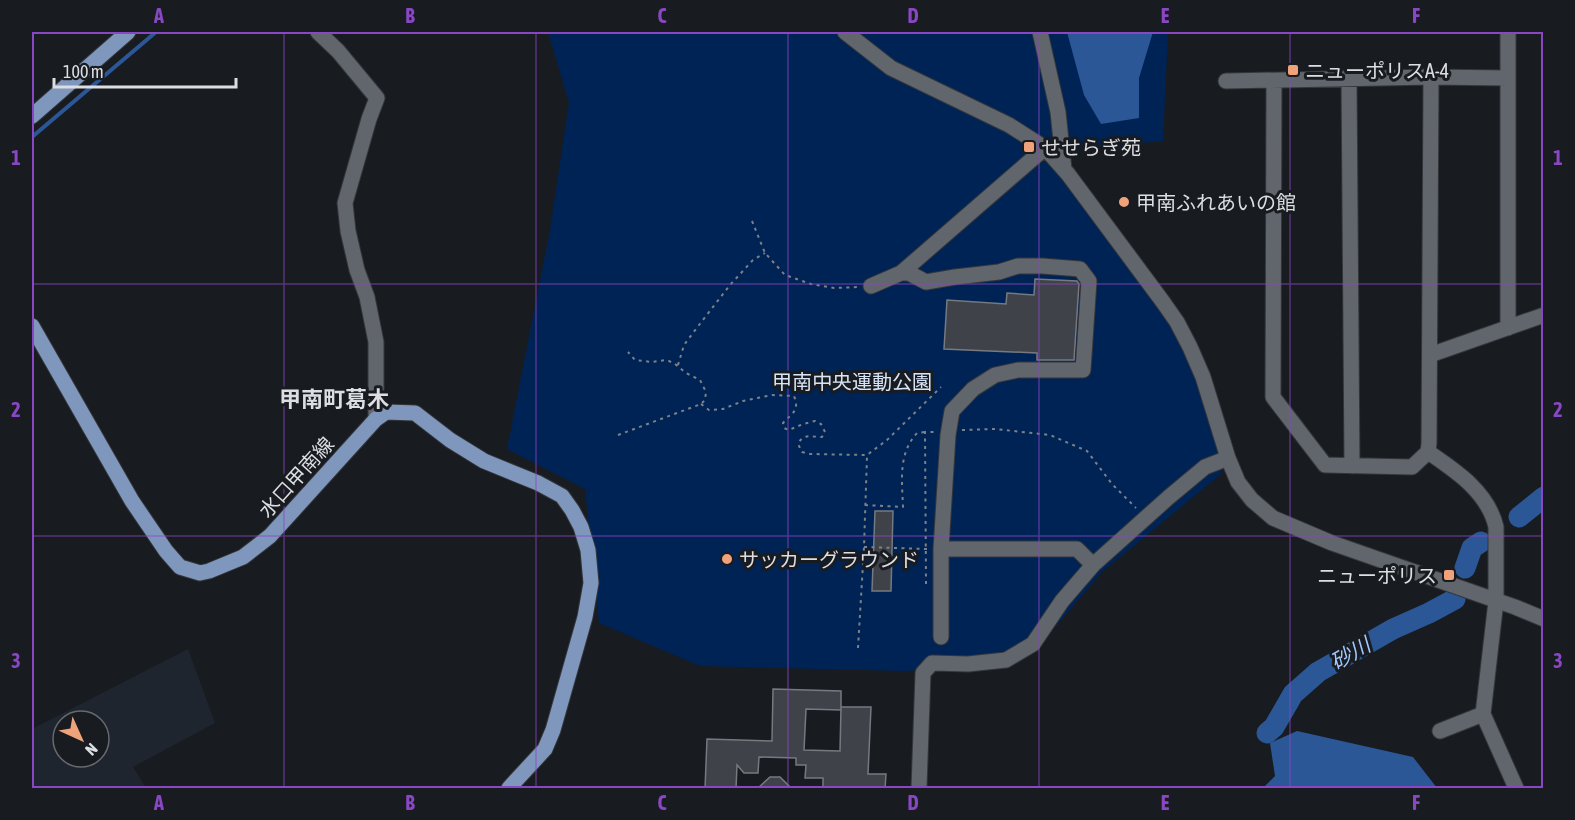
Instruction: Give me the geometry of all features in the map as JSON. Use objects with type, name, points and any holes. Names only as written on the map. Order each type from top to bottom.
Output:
[{"type":"main road","points":[[32,116],[128,32]]},
{"type":"main road","name":"水口甲南線","points":[[32,326],[132,501],[166,551],[180,567],[200,573],[243,557],[270,536],[376,419]]},
{"type":"main road","points":[[376,419],[386,412],[415,413],[450,440],[484,461],[538,483],[562,496],[573,510],[581,527],[588,550],[591,583],[585,617],[553,730],[545,749],[509,789]]},
{"type":"street","points":[[318,32],[338,51],[377,98],[345,203],[348,231],[357,270],[367,297],[376,342],[376,419]]},
{"type":"street","points":[[845,32],[891,68],[1009,125],[1045,148],[1064,169],[1177,322],[1203,377],[1228,458],[1238,482],[1252,500],[1273,518],[1332,543],[1544,619]]},
{"type":"street","points":[[1040,32],[1058,112],[1064,169]]},
{"type":"street","points":[[1508,32],[1508,328]]},
{"type":"street","points":[[1226,81],[1431,77],[1508,78]]},
{"type":"street","points":[[1274,81],[1273,397],[1325,465],[1412,467],[1428,452],[1431,355],[1431,77]]},
{"type":"street","points":[[1349,79],[1352,466]]},
{"type":"street","points":[[871,286],[901,273],[1045,148]]},
{"type":"street","points":[[901,273],[909,273],[926,282],[999,272],[1018,266],[1042,266],[1080,269],[1089,281],[1083,370],[1018,370],[995,375],[973,389],[952,411],[948,435],[941,549],[941,638]]},
{"type":"street","points":[[1431,355],[1544,315]]},
{"type":"street","points":[[1428,452],[1476,490],[1494,517],[1496,601],[1483,714],[1516,789]]},
{"type":"street","points":[[919,789],[923,674],[932,663],[968,664],[1006,660],[1033,644],[1062,601],[1093,565],[1205,467],[1228,458]]},
{"type":"street","points":[[941,549],[1077,549],[1093,565]]},
{"type":"street","points":[[1440,731],[1483,714]]},
{"type":"path","points":[[752,221],[765,253],[785,275],[811,284],[834,288],[871,286]]},
{"type":"path","points":[[678,366],[684,345],[699,325],[730,285],[753,260],[765,253]]},
{"type":"path","points":[[618,435],[701,404],[705,400],[706,392],[700,380],[678,366],[666,360],[652,362],[635,360],[628,352]]},
{"type":"path","points":[[701,404],[709,410],[723,409],[743,401],[772,395],[794,396],[797,404],[795,412],[783,423],[784,428],[789,430],[815,421],[821,424],[825,432],[822,437],[805,436],[800,439],[798,444],[802,452],[867,455],[887,440],[941,387]]},
{"type":"path","points":[[960,431],[995,429],[1050,435],[1087,451],[1112,484],[1138,510]]},
{"type":"path","points":[[925,432],[926,585]]},
{"type":"path","points":[[866,505],[903,507],[902,470],[909,442],[917,433],[936,432]]},
{"type":"path","points":[[858,648],[867,455]]},
{"type":"path","points":[[864,547],[941,549]]},
{"type":"shaded area","points":[[1067,32],[1153,32],[1139,78],[1139,118],[1101,124],[1084,95]]},
{"type":"shaded area","points":[[188,649],[215,723],[133,767],[146,788],[32,788],[32,729],[51,719],[51,769],[111,769],[111,709],[71,709]]},
{"type":"shaded area","points":[[1297,731],[1413,757],[1437,788],[1263,788],[1275,776],[1270,743]]},
{"type":"green space","name":"甲南中央運動公園","points":[[548,32],[1168,32],[1163,141],[1029,153],[1054,167],[1169,323],[1199,383],[1219,446],[1221,474],[1102,572],[1045,639],[1010,664],[904,671],[700,666],[599,623],[585,489],[507,449],[550,230],[569,103]]},
{"type":"building","points":[[1035,279],[1077,281],[1079,284],[1074,360],[1037,360],[1037,353],[944,349],[947,300],[1006,304],[1007,293],[1034,295]]},
{"type":"building","points":[[875,511],[893,511],[891,591],[872,591]]},
{"type":"building","points":[[773,689],[841,691],[841,707],[871,707],[868,774],[886,774],[885,789],[823,789],[823,778],[805,778],[806,765],[796,765],[796,758],[759,757],[758,773],[744,773],[737,765],[736,789],[705,789],[707,739],[772,741]],"holes":[[[806,709],[841,710],[840,751],[804,750]]]},
{"type":"building","points":[[770,777],[780,777],[792,789],[757,789]]},
{"type":"waterway","points":[[32,137],[156,32]]},
{"type":"waterway","name":"砂川","points":[[1519,517],[1544,497]]},
{"type":"waterway","name":"砂川","points":[[1465,568],[1472,548],[1481,542]]},
{"type":"waterway","name":"砂川","points":[[1267,733],[1274,727],[1293,694],[1318,672],[1393,629],[1455,599]]},
{"type":"place","name":"ニューポリスA-4","points":[[1293,70]]},
{"type":"place","name":"せせらぎ苑","points":[[1029,147]]},
{"type":"place","name":"甲南ふれあいの館","points":[[1124,202]]},
{"type":"place","name":"サッカーグラウンド","points":[[727,559]]},
{"type":"place","name":"ニューポリス","points":[[1449,575]]},
{"type":"district","name":"甲南町葛木","points":[[334,399]]}]
